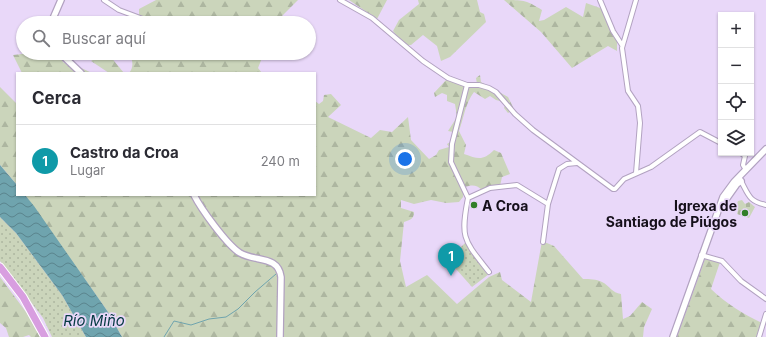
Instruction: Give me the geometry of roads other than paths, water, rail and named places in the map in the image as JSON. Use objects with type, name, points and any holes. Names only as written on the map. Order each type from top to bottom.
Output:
[{"type":"highway","points":[[0,267],[24,297],[45,337]]},
{"type":"street","points":[[54,16],[60,0]]},
{"type":"street","points":[[104,0],[119,10],[137,16]]},
{"type":"street","points":[[340,0],[372,18],[423,62],[448,78],[467,85],[479,85],[496,92],[515,114],[527,125],[613,189],[616,189],[624,178],[651,167],[700,132],[718,141]]},
{"type":"street","points":[[600,0],[613,30],[622,45],[628,91],[638,106],[640,123],[636,173]]},
{"type":"street","points":[[622,45],[636,0]]},
{"type":"street","points":[[67,60],[80,72]]},
{"type":"street","points":[[467,85],[452,144],[451,162],[468,198],[463,227],[464,235],[467,242],[489,272]]},
{"type":"street","points":[[673,337],[715,215],[723,197],[766,149]]},
{"type":"street","points":[[745,156],[743,165],[746,170]]},
{"type":"street","points":[[543,242],[548,204],[559,169],[567,164],[578,163]]},
{"type":"street","points":[[740,179],[750,198],[755,202],[766,205]]},
{"type":"street","points":[[468,198],[490,188],[517,185],[548,204]]},
{"type":"street","points":[[195,196],[204,211],[238,252],[247,257],[269,260],[279,268],[281,277],[280,337]]},
{"type":"street","points":[[701,255],[722,261],[741,281],[766,299]]},
{"type":"street","points":[[759,337],[766,314]]},
{"type":"water","name":"Río Miño","points":[[0,165],[16,184],[16,196],[26,196],[34,206],[108,312],[122,337],[86,337],[62,295],[16,233],[0,217]]},
{"type":"waterway","points":[[164,337],[174,321],[191,325],[209,319],[226,317],[238,309],[276,274]]},
{"type":"place","name":"A Croa","points":[[474,205]]},
{"type":"place","name":"Igrexa de Santiago de Piúgos","points":[[745,213]]},
{"type":"place","name":"Castro da Croa","points":[[451,276]]}]
